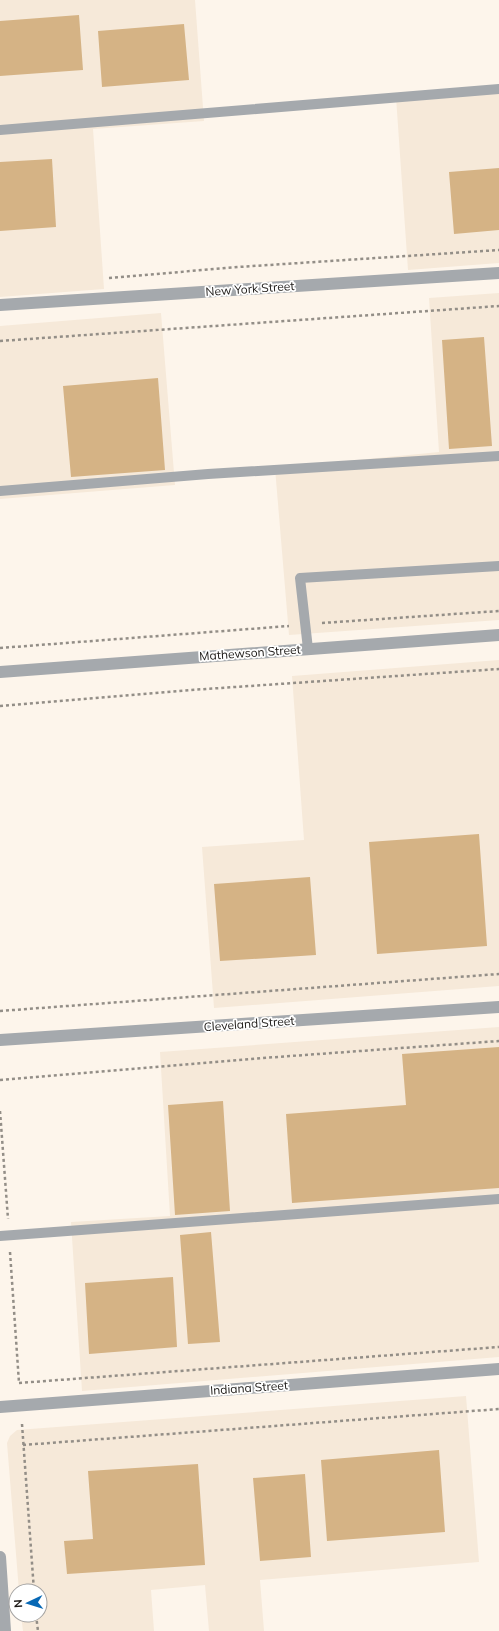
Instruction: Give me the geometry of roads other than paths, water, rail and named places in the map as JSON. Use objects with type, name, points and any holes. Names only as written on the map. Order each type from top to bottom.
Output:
[{"type":"street","name":"New York Street","points":[[0,305],[499,273]]},
{"type":"street","name":"Mathewson Street","points":[[0,672],[499,635]]},
{"type":"street","name":"Cleveland Street","points":[[0,1040],[499,1008]]},
{"type":"street","name":"Indiana Street","points":[[0,1407],[499,1369]]},
{"type":"street","points":[[0,1557],[5,1631]]},
{"type":"lane","points":[[0,130],[499,89]]},
{"type":"lane","points":[[0,491],[208,474],[499,456]]},
{"type":"lane","points":[[308,649],[300,578],[499,566]]},
{"type":"lane","points":[[4,1236],[499,1199]]}]
